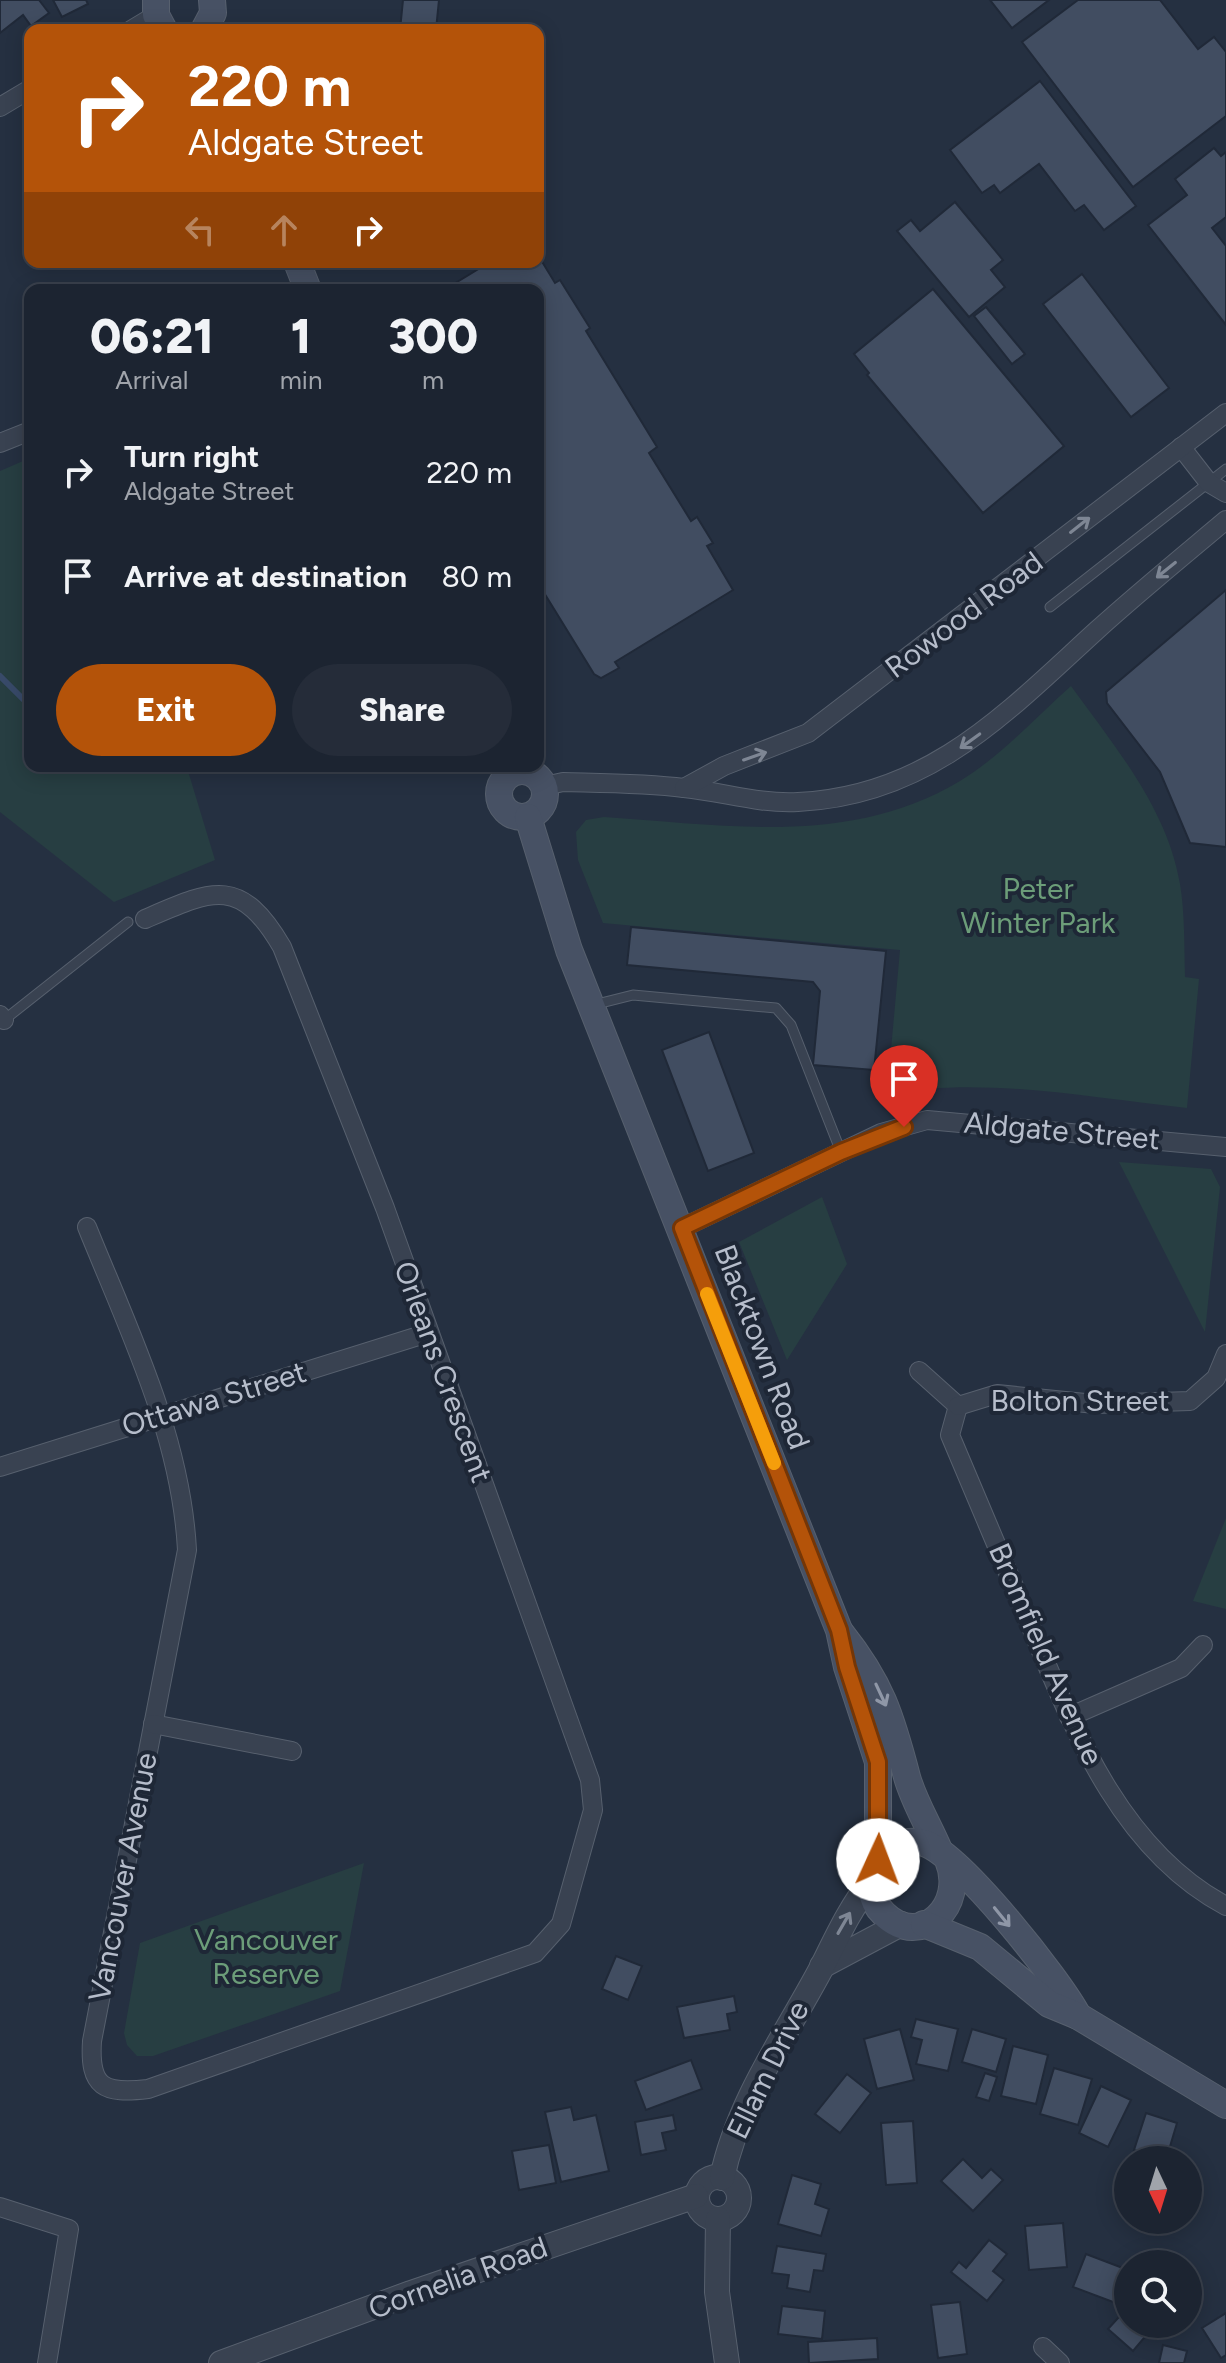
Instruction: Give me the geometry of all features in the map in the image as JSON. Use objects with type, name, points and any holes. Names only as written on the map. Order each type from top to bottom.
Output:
[{"type":"main road","points":[[207,24],[213,13],[212,0]]},
{"type":"main road","points":[[508,772],[501,784],[502,806],[513,816],[528,817],[541,808],[545,786],[534,774],[522,772]]},
{"type":"main road","name":"Blacktown Road","points":[[528,817],[569,950],[682,1228],[839,1630],[847,1667],[878,1762],[874,1871]]},
{"type":"main road","name":"Blacktown Road","points":[[839,1630],[868,1665],[899,1740],[907,1778],[944,1855],[982,1893],[1065,1992],[1078,2016]]},
{"type":"main road","points":[[913,1842],[944,1855],[955,1885],[952,1898],[936,1919],[913,1924],[881,1911],[874,1871],[888,1850],[913,1842]]},
{"type":"main road","name":"Blacktown Road","points":[[913,1924],[980,1947],[1049,2004],[1078,2016],[1226,2105]]},
{"type":"street","points":[[0,107],[24,93]]},
{"type":"street","name":"Rowood Road","points":[[684,788],[724,766],[808,733],[1181,447],[1224,420]]},
{"type":"street","points":[[0,443],[24,433]]},
{"type":"street","points":[[1181,447],[1209,483],[1226,493]]},
{"type":"street","points":[[545,786],[594,782],[684,788],[759,803],[802,802],[869,791],[927,768],[991,726],[1142,589],[1226,520]]},
{"type":"street","name":"Orleans Crescent","points":[[136,921],[215,893],[245,900],[266,919],[282,947],[385,1208],[590,1780],[593,1810],[561,1924],[535,1953]]},
{"type":"street","name":"Aldgate Street","points":[[682,1228],[881,1133],[927,1120],[1226,1147]]},
{"type":"street","name":"Vancouver Avenue","points":[[87,1227],[161,1416],[179,1475],[187,1550],[92,2041],[90,2064],[96,2079],[107,2090],[148,2089],[535,1953]]},
{"type":"street","name":"Ottawa Street","points":[[0,1467],[428,1333]]},
{"type":"street","name":"Bolton Street","points":[[958,1406],[997,1394],[1095,1404],[1190,1401],[1216,1378],[1226,1354]]},
{"type":"street","points":[[919,1371],[958,1406]]},
{"type":"street","name":"Bromfield Avenue","points":[[958,1406],[950,1435],[1069,1717],[1101,1777],[1131,1822],[1173,1866],[1226,1906]]},
{"type":"street","points":[[1069,1717],[1181,1668],[1203,1645]]},
{"type":"street","points":[[153,1724],[292,1751]]},
{"type":"street","name":"Ellam Drive","points":[[722,2178],[732,2138],[746,2107],[874,1871]]},
{"type":"street","name":"Ellam Drive","points":[[822,1966],[913,1924]]},
{"type":"street","points":[[722,2178],[734,2185],[738,2204],[731,2215],[718,2219],[702,2213],[696,2196],[702,2184],[722,2178]]},
{"type":"street","name":"Cornelia Road","points":[[221,2363],[411,2293],[696,2196]]},
{"type":"street","points":[[0,2207],[69,2229],[47,2363]]},
{"type":"street","points":[[718,2219],[717,2292],[727,2363]]},
{"type":"street","points":[[1043,2347],[1060,2363]]},
{"type":"lane","points":[[1050,607],[1226,469]]},
{"type":"lane","points":[[2,1017],[136,921]]},
{"type":"lane","points":[[591,1006],[633,995],[776,1008],[791,1025],[841,1152]]},
{"type":"green space","points":[[24,461],[24,772],[188,772],[215,860],[114,902],[0,812],[0,471]]},
{"type":"green space","name":"Peter Winter Park","points":[[1071,686],[1137,779],[1164,830],[1173,856],[1183,907],[1185,977],[1199,979],[1187,1108],[999,1088],[961,1087],[887,1094],[900,950],[603,923],[578,860],[576,832],[586,820],[604,817],[741,827],[786,827],[831,824],[875,816],[918,802],[960,781],[1004,748]]},
{"type":"green space","points":[[1119,1162],[1211,1169],[1220,1187],[1205,1332]]},
{"type":"green space","points":[[822,1197],[847,1264],[787,1360],[739,1242]]},
{"type":"green space","points":[[1226,1518],[1226,1609],[1193,1601]]},
{"type":"green space","name":"Vancouver Reserve","points":[[364,1863],[340,1991],[153,2056],[137,2056],[127,2045],[124,2033],[140,1943]]},
{"type":"building","points":[[0,0],[39,0],[49,13],[34,24],[30,24],[23,15],[0,33]]},
{"type":"building","points":[[53,0],[86,0],[88,4],[62,17]]},
{"type":"building","points":[[403,0],[439,0],[437,24],[401,24]]},
{"type":"building","points":[[990,0],[1049,0],[1012,28]]},
{"type":"building","points":[[1078,0],[1160,0],[1198,49],[1214,37],[1226,52],[1226,116],[1133,187],[1022,42]]},
{"type":"building","points":[[1040,81],[1136,206],[1104,230],[1084,205],[1075,211],[1039,164],[1000,193],[994,185],[982,193],[950,150]]},
{"type":"building","points":[[1214,148],[1221,156],[1226,152],[1226,217],[1212,228],[1226,246],[1226,325],[1148,225],[1187,195],[1175,179]]},
{"type":"building","points":[[955,202],[1003,260],[991,270],[1005,287],[969,317],[897,231],[911,220],[920,231]]},
{"type":"building","points":[[544,265],[555,283],[560,280],[590,328],[586,331],[657,447],[649,453],[691,521],[697,517],[713,543],[707,546],[733,590],[615,662],[619,668],[601,678],[594,674],[544,593],[544,284],[454,284],[480,268],[544,268]]},
{"type":"building","points":[[1082,274],[1169,388],[1131,417],[1043,304]]},
{"type":"building","points":[[933,289],[1064,446],[983,513],[867,375],[869,373],[854,354]]},
{"type":"building","points":[[986,307],[1025,354],[1012,364],[974,316]]},
{"type":"building","points":[[1226,590],[1226,847],[1190,843],[1160,772],[1107,703],[1106,692]]},
{"type":"building","points":[[631,927],[886,951],[874,1070],[813,1065],[820,991],[813,982],[627,965]]},
{"type":"building","points":[[709,1032],[754,1153],[708,1171],[662,1050]]},
{"type":"building","points":[[616,1956],[642,1966],[628,2000],[602,1989]]},
{"type":"building","points":[[734,1996],[737,2012],[727,2014],[730,2030],[684,2038],[677,2007]]},
{"type":"building","points":[[916,2019],[958,2029],[948,2071],[916,2064],[922,2040],[911,2037]]},
{"type":"building","points":[[900,2029],[914,2080],[877,2089],[864,2039]]},
{"type":"building","points":[[972,2029],[1006,2039],[996,2072],[962,2062]]},
{"type":"building","points":[[1013,2046],[1048,2055],[1036,2104],[1001,2096]]},
{"type":"building","points":[[691,2060],[702,2089],[646,2110],[635,2081]]},
{"type":"building","points":[[1054,2068],[1092,2079],[1078,2125],[1040,2114]]},
{"type":"building","points":[[985,2073],[997,2077],[989,2101],[976,2097]]},
{"type":"building","points":[[847,2074],[871,2093],[840,2133],[815,2114]]},
{"type":"building","points":[[1101,2086],[1131,2100],[1108,2147],[1079,2133]]},
{"type":"building","points":[[571,2107],[574,2120],[596,2115],[609,2171],[561,2182],[545,2112]]},
{"type":"building","points":[[1146,2113],[1177,2123],[1170,2146],[1135,2146]]},
{"type":"building","points":[[673,2115],[676,2130],[662,2133],[666,2150],[641,2155],[635,2122]]},
{"type":"building","points":[[913,2121],[917,2183],[886,2185],[881,2123]]},
{"type":"building","points":[[549,2145],[556,2183],[519,2190],[512,2151]]},
{"type":"building","points":[[963,2159],[982,2178],[991,2169],[1003,2180],[973,2211],[941,2181]]},
{"type":"building","points":[[792,2175],[821,2184],[815,2204],[829,2209],[821,2236],[778,2224]]},
{"type":"building","points":[[1063,2223],[1067,2267],[1029,2270],[1025,2226]]},
{"type":"building","points":[[989,2240],[1007,2254],[993,2271],[1004,2280],[987,2301],[951,2272],[959,2262],[966,2268]]},
{"type":"building","points":[[777,2246],[826,2254],[823,2271],[814,2270],[810,2292],[787,2288],[789,2275],[772,2273]]},
{"type":"building","points":[[1086,2254],[1114,2265],[1114,2302],[1073,2287]]},
{"type":"building","points":[[960,2302],[967,2354],[938,2358],[931,2305]]},
{"type":"building","points":[[782,2306],[825,2311],[822,2339],[778,2334]]},
{"type":"building","points":[[1226,2313],[1226,2355],[1221,2358],[1202,2328]]},
{"type":"building","points":[[877,2338],[878,2359],[809,2363],[808,2342]]},
{"type":"building","points":[[1118,2338],[1144,2338],[1133,2351]]},
{"type":"building","points":[[1163,2345],[1187,2351],[1184,2363],[1159,2363]]},
{"type":"waterway","points":[[0,676],[24,700]]},
{"type":"slow traffic","points":[[707,1294],[774,1463]]},
{"type":"route","points":[[878,1860],[878,1762],[847,1667],[839,1630],[682,1228],[881,1133],[904,1127]]}]
